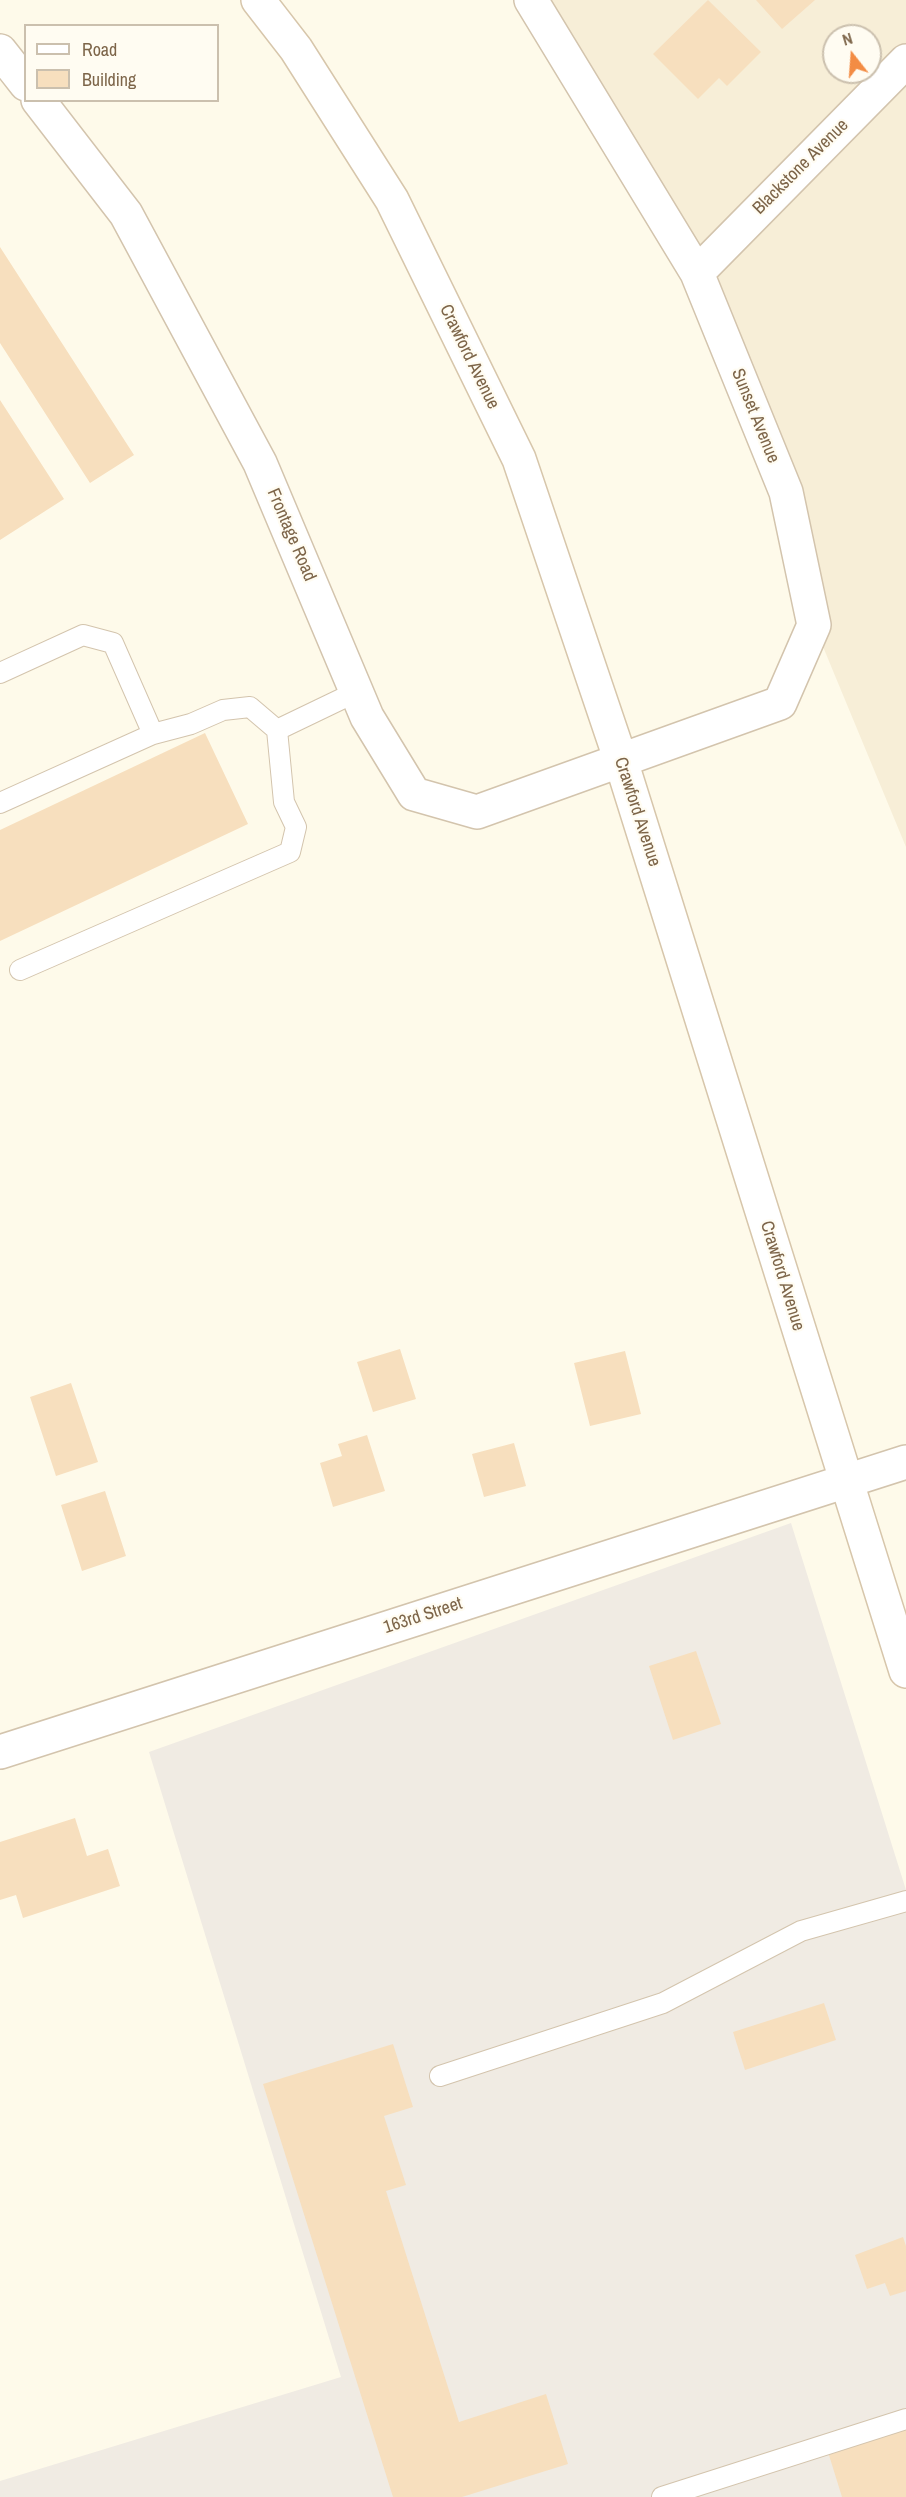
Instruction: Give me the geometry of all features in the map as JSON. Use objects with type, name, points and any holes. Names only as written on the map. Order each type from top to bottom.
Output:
[{"type":"street","name":"Crawford Avenue","points":[[258,0],[296,49],[392,200],[519,459],[621,761],[906,1671]]},
{"type":"street","name":"Sunset Avenue","points":[[531,0],[697,273],[786,492],[814,625],[780,703],[621,761]]},
{"type":"street","points":[[0,51],[24,81]]},
{"type":"street","name":"Blackstone Avenue","points":[[697,273],[906,61]]},
{"type":"street","name":"Frontage Road","points":[[40,102],[126,214],[249,442],[367,717],[414,794],[477,812],[621,761]]},
{"type":"street","name":"163rd Street","points":[[0,1752],[906,1462]]},
{"type":"lane","points":[[0,673],[84,635],[113,643],[153,734]]},
{"type":"lane","points":[[277,730],[356,692]]},
{"type":"lane","points":[[0,803],[153,734],[191,724],[223,710],[250,707],[277,730],[284,802],[296,827],[290,852],[20,970]]},
{"type":"lane","points":[[440,2076],[663,2003],[801,1931],[906,1901]]},
{"type":"lane","points":[[662,2497],[906,2419]]},
{"type":"shaded area","points":[[531,0],[906,0],[906,847],[814,625],[697,273]]},
{"type":"shaded area","points":[[791,1523],[906,1890],[906,2497],[0,2497],[0,2481],[341,2377],[149,1752]]},
{"type":"building","points":[[708,0],[761,52],[727,86],[719,78],[698,99],[653,54]]},
{"type":"building","points":[[756,0],[815,0],[782,29]]},
{"type":"building","points":[[0,247],[134,455],[90,483],[0,343]]},
{"type":"building","points":[[0,400],[64,499],[0,540]]},
{"type":"building","points":[[205,733],[248,824],[0,941],[0,830]]},
{"type":"building","points":[[400,1349],[416,1399],[373,1412],[357,1362]]},
{"type":"building","points":[[625,1351],[641,1414],[590,1426],[574,1363]]},
{"type":"building","points":[[71,1383],[98,1462],[56,1476],[30,1397]]},
{"type":"building","points":[[367,1435],[385,1491],[333,1507],[320,1463],[342,1456],[338,1444]]},
{"type":"building","points":[[514,1443],[526,1486],[484,1497],[472,1454]]},
{"type":"building","points":[[105,1491],[126,1556],[82,1571],[61,1505]]},
{"type":"building","points":[[696,1651],[721,1724],[673,1740],[649,1666]]},
{"type":"building","points":[[75,1818],[87,1856],[108,1849],[120,1886],[23,1918],[16,1895],[0,1900],[0,1842]]},
{"type":"building","points":[[824,2003],[836,2040],[745,2070],[733,2032]]},
{"type":"building","points":[[393,2044],[413,2107],[384,2116],[406,2185],[386,2191],[459,2422],[546,2394],[568,2464],[462,2497],[393,2497],[263,2084]]},
{"type":"building","points":[[903,2237],[906,2246],[906,2291],[890,2296],[885,2283],[867,2289],[855,2255]]},
{"type":"building","points":[[906,2427],[906,2497],[842,2497],[828,2452]]}]
